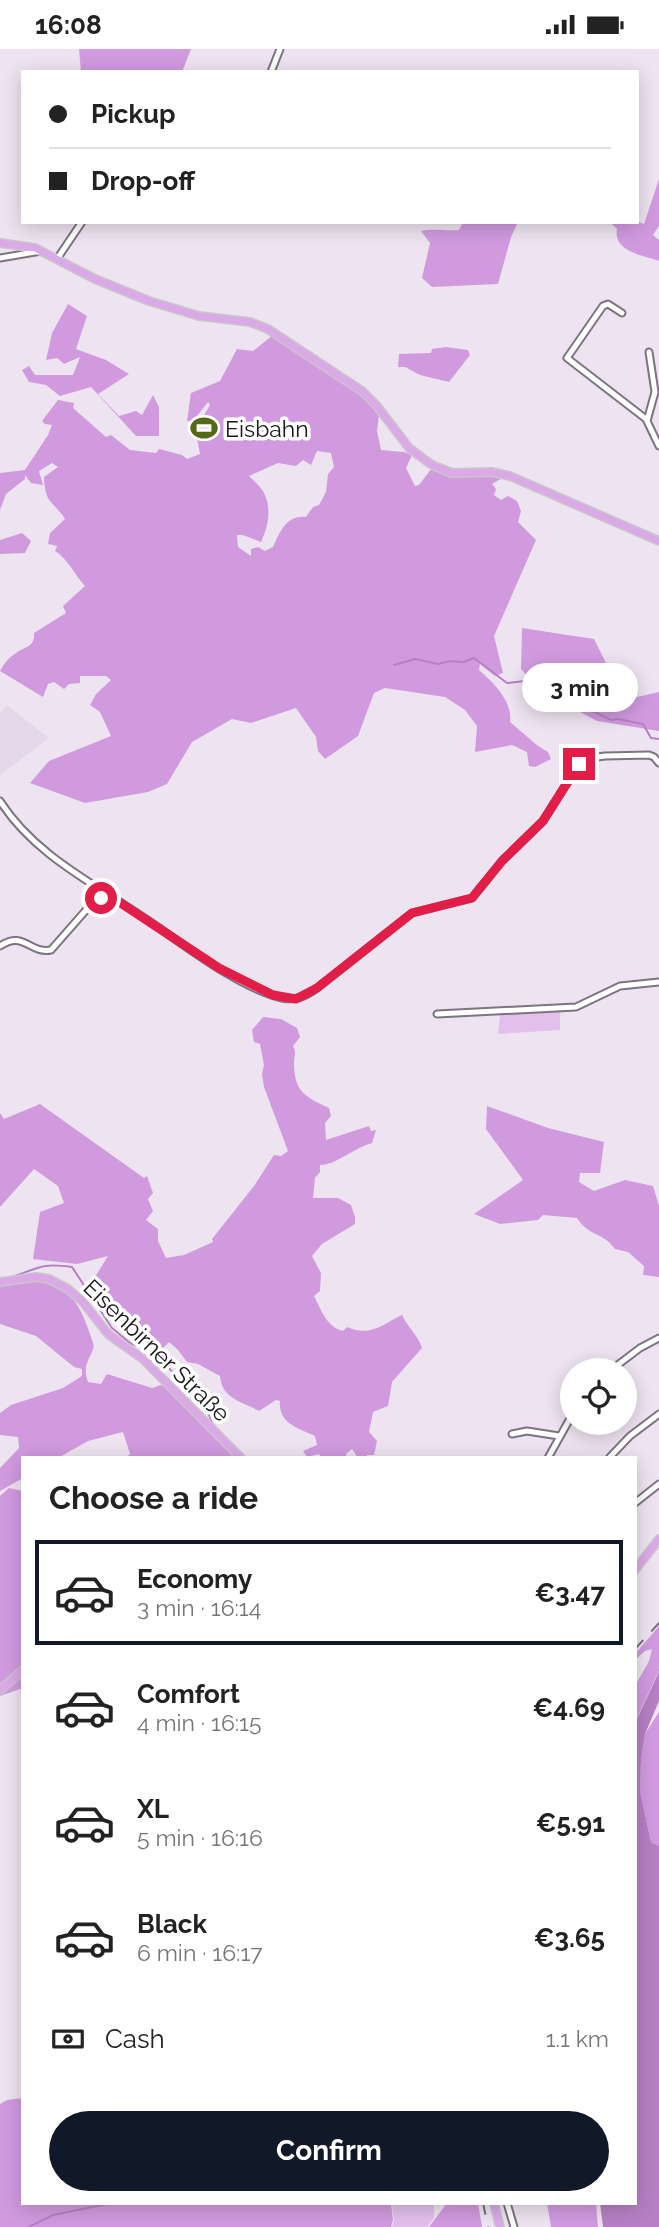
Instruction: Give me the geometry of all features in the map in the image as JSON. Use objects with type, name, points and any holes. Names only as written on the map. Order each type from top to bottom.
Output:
[{"type":"main road","points":[[0,243],[19,244],[41,250],[106,284],[141,298],[199,316],[250,322],[268,329],[369,397],[414,453],[432,465],[452,473],[492,472],[510,476],[659,541]]},
{"type":"main road","name":"Eisenbirner Straße","points":[[0,1282],[36,1277],[49,1279],[68,1289],[82,1301],[109,1335],[143,1359],[239,1456]]},
{"type":"main road","points":[[637,1567],[659,1538]]},
{"type":"main road","points":[[0,1690],[21,1672]]},
{"type":"main road","points":[[494,2205],[499,2224]]},
{"type":"street","points":[[272,70],[280,49]]},
{"type":"street","points":[[57,260],[81,224]]},
{"type":"street","points":[[0,258],[41,250]]},
{"type":"street","points":[[622,313],[608,304],[603,306],[567,358],[647,421],[659,446]]},
{"type":"street","points":[[647,421],[655,392],[649,352]]},
{"type":"street","points":[[0,801],[28,835],[93,885],[219,968],[273,995],[296,999],[317,988],[412,913],[472,898],[502,861],[543,821],[574,770],[584,760],[605,756],[649,755],[659,763]]},
{"type":"street","points":[[93,885],[94,901]]},
{"type":"street","points":[[0,946],[18,939],[41,951],[51,950],[94,901],[110,896]]},
{"type":"street","points":[[437,1014],[576,1007],[620,986],[659,982]]},
{"type":"street","points":[[627,1358],[659,1338]]},
{"type":"street","points":[[611,1456],[637,1429],[659,1414]]},
{"type":"street","points":[[512,1434],[527,1431],[559,1436],[549,1456]]},
{"type":"street","points":[[637,1501],[659,1484]]},
{"type":"street","points":[[508,2205],[514,2227]]},
{"type":"street","points":[[499,2224],[511,2216]]},
{"type":"shaded area","points":[[79,49],[191,49],[183,70],[81,70]]},
{"type":"shaded area","points":[[659,179],[659,226],[653,235],[659,240],[659,261],[624,248],[617,237],[617,229],[612,224],[639,224],[639,222],[644,224]]},
{"type":"shaded area","points":[[462,224],[517,224],[498,284],[432,287],[422,278],[430,243],[421,231],[459,230]]},
{"type":"shaded area","points":[[68,304],[87,316],[76,349],[106,360],[129,374],[98,394],[119,416],[136,411],[142,415],[153,395],[159,407],[159,436],[136,436],[91,387],[60,396],[46,385],[29,382],[22,370],[29,366],[35,375],[73,375],[80,357],[64,364],[57,358],[46,360],[52,333]]},
{"type":"shaded area","points":[[273,335],[370,400],[379,415],[377,431],[381,450],[412,455],[406,468],[415,486],[419,485],[432,468],[448,476],[474,474],[504,477],[492,484],[496,489],[494,495],[501,500],[508,496],[517,501],[521,511],[518,522],[536,540],[494,636],[503,673],[495,676],[480,664],[479,670],[505,700],[509,707],[510,722],[548,752],[551,759],[535,767],[529,766],[527,752],[512,745],[475,752],[477,726],[465,710],[445,697],[385,688],[374,693],[358,736],[325,759],[318,751],[316,737],[296,708],[251,723],[232,719],[192,742],[167,784],[148,792],[85,803],[30,783],[49,761],[111,736],[100,712],[90,705],[96,694],[111,680],[106,676],[80,676],[80,683],[69,684],[64,689],[54,682],[48,684],[43,697],[0,671],[11,657],[31,644],[34,633],[66,613],[63,606],[85,586],[55,551],[57,546],[48,544],[50,533],[65,519],[48,498],[45,486],[44,477],[58,467],[52,463],[39,471],[43,485],[31,483],[25,475],[25,479],[6,494],[0,510],[0,473],[25,470],[48,435],[52,425],[42,421],[58,400],[74,403],[73,408],[106,437],[111,435],[130,450],[156,453],[159,449],[187,459],[200,454],[195,427],[209,435],[213,430],[201,420],[210,405],[208,402],[193,421],[187,421],[191,393],[220,381],[237,349],[253,351]],"holes":[[[317,451],[331,453],[334,467],[328,474],[326,492],[319,505],[313,507],[306,517],[289,522],[281,530],[273,547],[265,551],[258,547],[251,549],[251,556],[238,547],[237,535],[261,542],[268,518],[264,493],[249,476],[278,463],[296,466],[303,460],[311,465]]]},
{"type":"shaded area","points":[[446,347],[468,350],[470,355],[449,382],[398,367],[399,354],[431,353],[432,349]]},
{"type":"shaded area","points":[[22,533],[31,541],[25,553],[0,554],[0,540]]},
{"type":"shaded area","points":[[522,628],[594,639],[615,681],[637,697],[659,692],[659,731],[597,721],[539,690],[521,669]]},
{"type":"shaded area","points":[[7,705],[49,738],[0,775],[0,714]]},
{"type":"shaded area","points":[[560,1012],[560,1030],[498,1034],[500,1014]]},
{"type":"shaded area","points":[[263,1017],[281,1019],[297,1028],[300,1037],[293,1046],[296,1080],[302,1092],[329,1108],[331,1116],[325,1123],[326,1140],[369,1126],[371,1131],[376,1130],[372,1143],[332,1163],[320,1165],[320,1172],[315,1178],[313,1198],[338,1198],[351,1205],[355,1224],[322,1244],[312,1256],[321,1273],[320,1291],[314,1296],[333,1326],[343,1331],[347,1327],[363,1331],[376,1329],[402,1315],[422,1348],[392,1382],[388,1406],[373,1412],[369,1432],[377,1441],[374,1455],[357,1456],[352,1449],[346,1456],[306,1456],[303,1451],[317,1445],[315,1436],[286,1420],[282,1415],[280,1401],[276,1400],[259,1411],[228,1395],[220,1376],[198,1364],[187,1362],[169,1342],[161,1350],[154,1347],[147,1334],[120,1313],[122,1310],[110,1307],[90,1285],[108,1256],[77,1264],[33,1259],[40,1212],[64,1203],[58,1186],[34,1169],[0,1207],[0,1113],[4,1119],[40,1104],[144,1178],[147,1176],[153,1193],[148,1199],[153,1211],[146,1220],[158,1229],[158,1241],[166,1258],[184,1255],[213,1242],[212,1239],[254,1186],[274,1155],[281,1156],[288,1151],[264,1087],[260,1044],[254,1042],[252,1030]]},
{"type":"shaded area","points":[[487,1106],[548,1128],[604,1142],[600,1173],[580,1173],[579,1182],[594,1191],[625,1180],[653,1186],[659,1206],[659,1277],[643,1275],[644,1266],[628,1252],[615,1249],[577,1218],[543,1215],[538,1220],[500,1224],[474,1214],[523,1180],[486,1129]]},
{"type":"shaded area","points":[[36,1279],[65,1291],[82,1314],[94,1346],[86,1368],[88,1382],[101,1384],[107,1374],[152,1388],[164,1384],[236,1456],[128,1456],[130,1454],[123,1432],[88,1441],[62,1456],[21,1456],[21,1479],[0,1491],[0,1468],[19,1448],[18,1437],[0,1435],[0,1413],[11,1405],[63,1388],[82,1376],[82,1369],[74,1367],[36,1336],[0,1324],[0,1284]]},
{"type":"shaded area","points":[[9,1488],[21,1491],[21,1689],[0,1696],[0,1496]]},
{"type":"shaded area","points":[[659,1626],[659,1671],[637,1718],[637,1682],[649,1661],[652,1649],[637,1658],[637,1652]]},
{"type":"shaded area","points":[[659,1672],[659,1701],[645,1734],[640,1791],[651,1842],[659,1846],[659,2227],[603,2227],[600,2205],[637,2205],[637,1719]]},
{"type":"shaded area","points":[[659,1712],[659,1846],[651,1842],[640,1791],[645,1734]]},
{"type":"shaded area","points":[[21,2098],[21,2205],[391,2205],[391,2227],[0,2227],[0,2104]]},
{"type":"shaded area","points":[[392,2205],[434,2205],[434,2218],[427,2227],[392,2227]]},
{"type":"shaded area","points":[[446,2205],[478,2205],[482,2227],[429,2227]]},
{"type":"shaded area","points":[[547,2205],[596,2205],[598,2227],[551,2227]]},
{"type":"waterway","points":[[394,665],[415,659],[438,664],[464,662],[474,658],[507,683],[525,681],[527,687],[542,693],[552,688],[556,693],[611,720],[643,724],[651,738],[659,739]]},
{"type":"waterway","points":[[15,1276],[54,1265],[72,1267],[112,1328],[130,1343],[158,1355],[189,1392]]},
{"type":"waterway","points":[[206,1407],[213,1425]]},
{"type":"waterway","points":[[241,1453],[244,1456]]},
{"type":"waterway","points":[[29,2227],[53,2215],[102,2205]]},
{"type":"railway","points":[[637,1647],[659,1623]]},
{"type":"railway","points":[[483,2205],[488,2227]]},
{"type":"place","name":"Eisbahn","points":[[204,428]]},
{"type":"route","points":[[101,898],[110,896],[199,956],[258,989],[283,999],[296,999],[317,988],[412,913],[419,909],[472,898],[502,861],[543,821],[579,764]]}]
